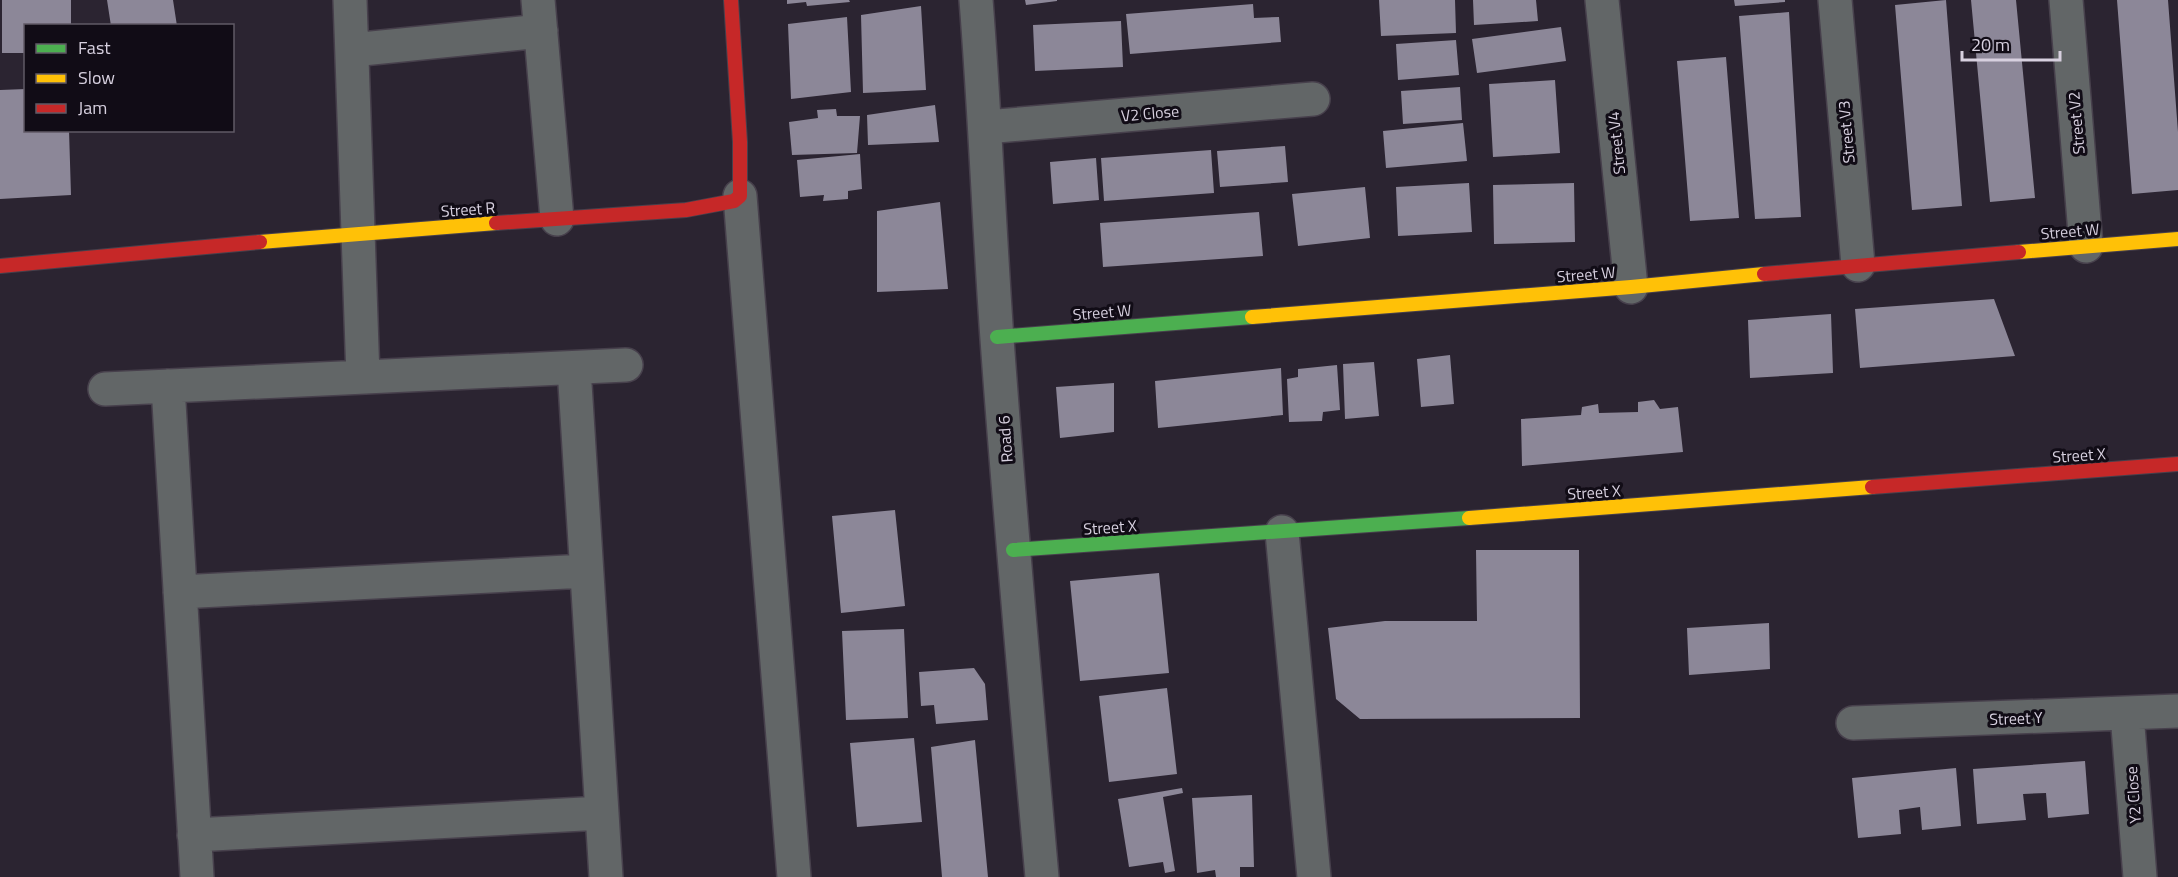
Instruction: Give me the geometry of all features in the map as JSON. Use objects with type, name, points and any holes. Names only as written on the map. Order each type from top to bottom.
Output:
[{"type":"street","points":[[350,0],[363,377]]},
{"type":"street","points":[[731,0],[740,142],[740,196],[794,877]]},
{"type":"street","name":"Road 6","points":[[976,0],[1013,550],[1042,877]]},
{"type":"street","name":"Street V4","points":[[1602,0],[1631,287]]},
{"type":"street","name":"Street V3","points":[[1835,0],[1858,265]]},
{"type":"street","name":"Street V2","points":[[2066,0],[2086,246]]},
{"type":"street","points":[[352,50],[539,16],[557,219]]},
{"type":"street","name":"V2 Close","points":[[986,127],[1313,99]]},
{"type":"street","name":"Street R","points":[[0,266],[357,233],[605,217],[712,207],[734,201],[740,196]]},
{"type":"street","name":"Street W","points":[[997,337],[1631,287],[1858,265],[2178,239]]},
{"type":"street","points":[[105,389],[626,365]]},
{"type":"street","points":[[574,368],[606,877]]},
{"type":"street","points":[[168,386],[197,877]]},
{"type":"street","name":"Street X","points":[[1013,550],[1282,532],[2178,464]]},
{"type":"street","points":[[1282,532],[1314,877]]},
{"type":"street","points":[[180,592],[586,571]]},
{"type":"street","name":"Street Y","points":[[1854,723],[2178,711]]},
{"type":"street","name":"Y2 Close","points":[[2127,714],[2140,877]]},
{"type":"street","points":[[194,835],[602,813]]},
{"type":"building","points":[[2,0],[71,0],[71,24],[24,24],[24,53],[2,53]]},
{"type":"building","points":[[107,0],[173,0],[177,24],[111,24]]},
{"type":"building","points":[[787,0],[849,0],[850,2],[807,6],[806,2],[787,4]]},
{"type":"building","points":[[1025,0],[1057,0],[1057,1],[1026,5]]},
{"type":"building","points":[[1379,0],[1455,0],[1456,33],[1381,36]]},
{"type":"building","points":[[1473,0],[1536,0],[1538,21],[1474,25]]},
{"type":"building","points":[[1734,0],[1785,0],[1785,2],[1735,6]]},
{"type":"building","points":[[1946,0],[1962,206],[1912,210],[1895,5]]},
{"type":"building","points":[[1971,0],[2016,0],[2035,198],[1990,202]]},
{"type":"building","points":[[2117,0],[2168,0],[2178,132],[2178,190],[2132,194]]},
{"type":"building","points":[[1253,4],[1254,18],[1279,17],[1281,42],[1130,54],[1126,14]]},
{"type":"building","points":[[921,6],[926,90],[863,93],[861,15]]},
{"type":"building","points":[[1789,12],[1801,217],[1755,219],[1739,16]]},
{"type":"building","points":[[847,17],[851,92],[791,99],[788,24]]},
{"type":"building","points":[[1121,21],[1123,67],[1035,71],[1033,25]]},
{"type":"building","points":[[1561,27],[1566,61],[1477,73],[1472,39]]},
{"type":"building","points":[[1456,40],[1459,75],[1398,80],[1396,44]]},
{"type":"building","points":[[1726,57],[1739,218],[1690,221],[1677,61]]},
{"type":"building","points":[[1555,80],[1560,153],[1493,157],[1489,84]]},
{"type":"building","points":[[1460,87],[1462,120],[1403,124],[1401,91]]},
{"type":"building","points":[[24,89],[24,132],[69,132],[71,195],[0,199],[0,90]]},
{"type":"building","points":[[935,105],[939,142],[868,145],[867,115]]},
{"type":"building","points":[[836,109],[837,116],[860,116],[857,153],[792,155],[789,122],[818,118],[817,110]]},
{"type":"building","points":[[1463,123],[1467,161],[1386,168],[1383,131]]},
{"type":"building","points":[[1285,146],[1288,182],[1220,187],[1217,151]]},
{"type":"building","points":[[1211,150],[1214,193],[1104,201],[1101,158]]},
{"type":"building","points":[[860,154],[862,189],[848,191],[848,199],[823,201],[824,195],[800,197],[797,160]]},
{"type":"building","points":[[1096,158],[1099,200],[1053,204],[1050,162]]},
{"type":"building","points":[[1469,183],[1472,232],[1398,236],[1396,187]]},
{"type":"building","points":[[1574,183],[1575,242],[1494,244],[1493,185]]},
{"type":"building","points":[[1365,187],[1370,238],[1298,246],[1292,194]]},
{"type":"building","points":[[940,202],[948,289],[877,292],[877,211]]},
{"type":"building","points":[[1259,212],[1263,256],[1103,267],[1100,223]]},
{"type":"building","points":[[1994,299],[2015,356],[1860,368],[1855,309]]},
{"type":"building","points":[[1831,314],[1833,373],[1750,378],[1748,320]]},
{"type":"building","points":[[1450,355],[1454,404],[1421,407],[1417,359]]},
{"type":"building","points":[[1374,362],[1379,416],[1345,419],[1343,364]]},
{"type":"building","points":[[1337,365],[1340,410],[1323,412],[1322,421],[1289,422],[1287,379],[1298,377],[1298,369]]},
{"type":"building","points":[[1281,368],[1283,415],[1158,428],[1155,381]]},
{"type":"building","points":[[1114,383],[1114,432],[1060,438],[1056,387]]},
{"type":"building","points":[[1654,400],[1660,409],[1678,407],[1683,452],[1522,466],[1521,419],[1581,415],[1582,407],[1598,404],[1599,413],[1638,412],[1638,402]]},
{"type":"building","points":[[895,510],[905,606],[841,613],[832,516]]},
{"type":"building","points":[[1476,550],[1579,550],[1580,718],[1360,719],[1336,699],[1328,628],[1385,621],[1477,621]]},
{"type":"building","points":[[1159,573],[1169,673],[1080,681],[1070,581]]},
{"type":"building","points":[[1769,623],[1770,669],[1689,675],[1687,628]]},
{"type":"building","points":[[904,629],[908,718],[846,720],[842,631]]},
{"type":"building","points":[[974,668],[985,684],[988,720],[936,724],[934,705],[921,706],[919,672]]},
{"type":"building","points":[[1167,688],[1177,774],[1109,782],[1099,696]]},
{"type":"building","points":[[914,738],[922,822],[857,827],[850,743]]},
{"type":"building","points":[[975,740],[988,877],[942,877],[931,747]]},
{"type":"building","points":[[2085,761],[2089,814],[2048,818],[2046,793],[2023,794],[2026,820],[1977,824],[1973,769]]},
{"type":"building","points":[[1956,768],[1961,826],[1922,830],[1920,807],[1899,810],[1901,834],[1858,838],[1852,778]]},
{"type":"building","points":[[1182,788],[1183,793],[1163,797],[1175,871],[1165,873],[1163,862],[1129,867],[1118,799]]},
{"type":"building","points":[[1252,795],[1254,867],[1240,867],[1240,877],[1216,877],[1215,870],[1197,873],[1192,798]]},
{"type":"traffic: fast","points":[[997,337],[1252,317]]},
{"type":"traffic: fast","points":[[1013,550],[1469,518]]},
{"type":"traffic: slow","points":[[260,242],[496,223]]},
{"type":"traffic: slow","points":[[2019,252],[2178,239]]},
{"type":"traffic: slow","points":[[1252,317],[1631,287],[1764,274]]},
{"type":"traffic: slow","points":[[1469,518],[1872,487]]},
{"type":"traffic: jam","points":[[496,223],[686,210],[734,201],[740,196],[740,142],[731,0]]},
{"type":"traffic: jam","points":[[0,266],[260,242]]},
{"type":"traffic: jam","points":[[1764,274],[2019,252]]},
{"type":"traffic: jam","points":[[1872,487],[2178,464]]}]
